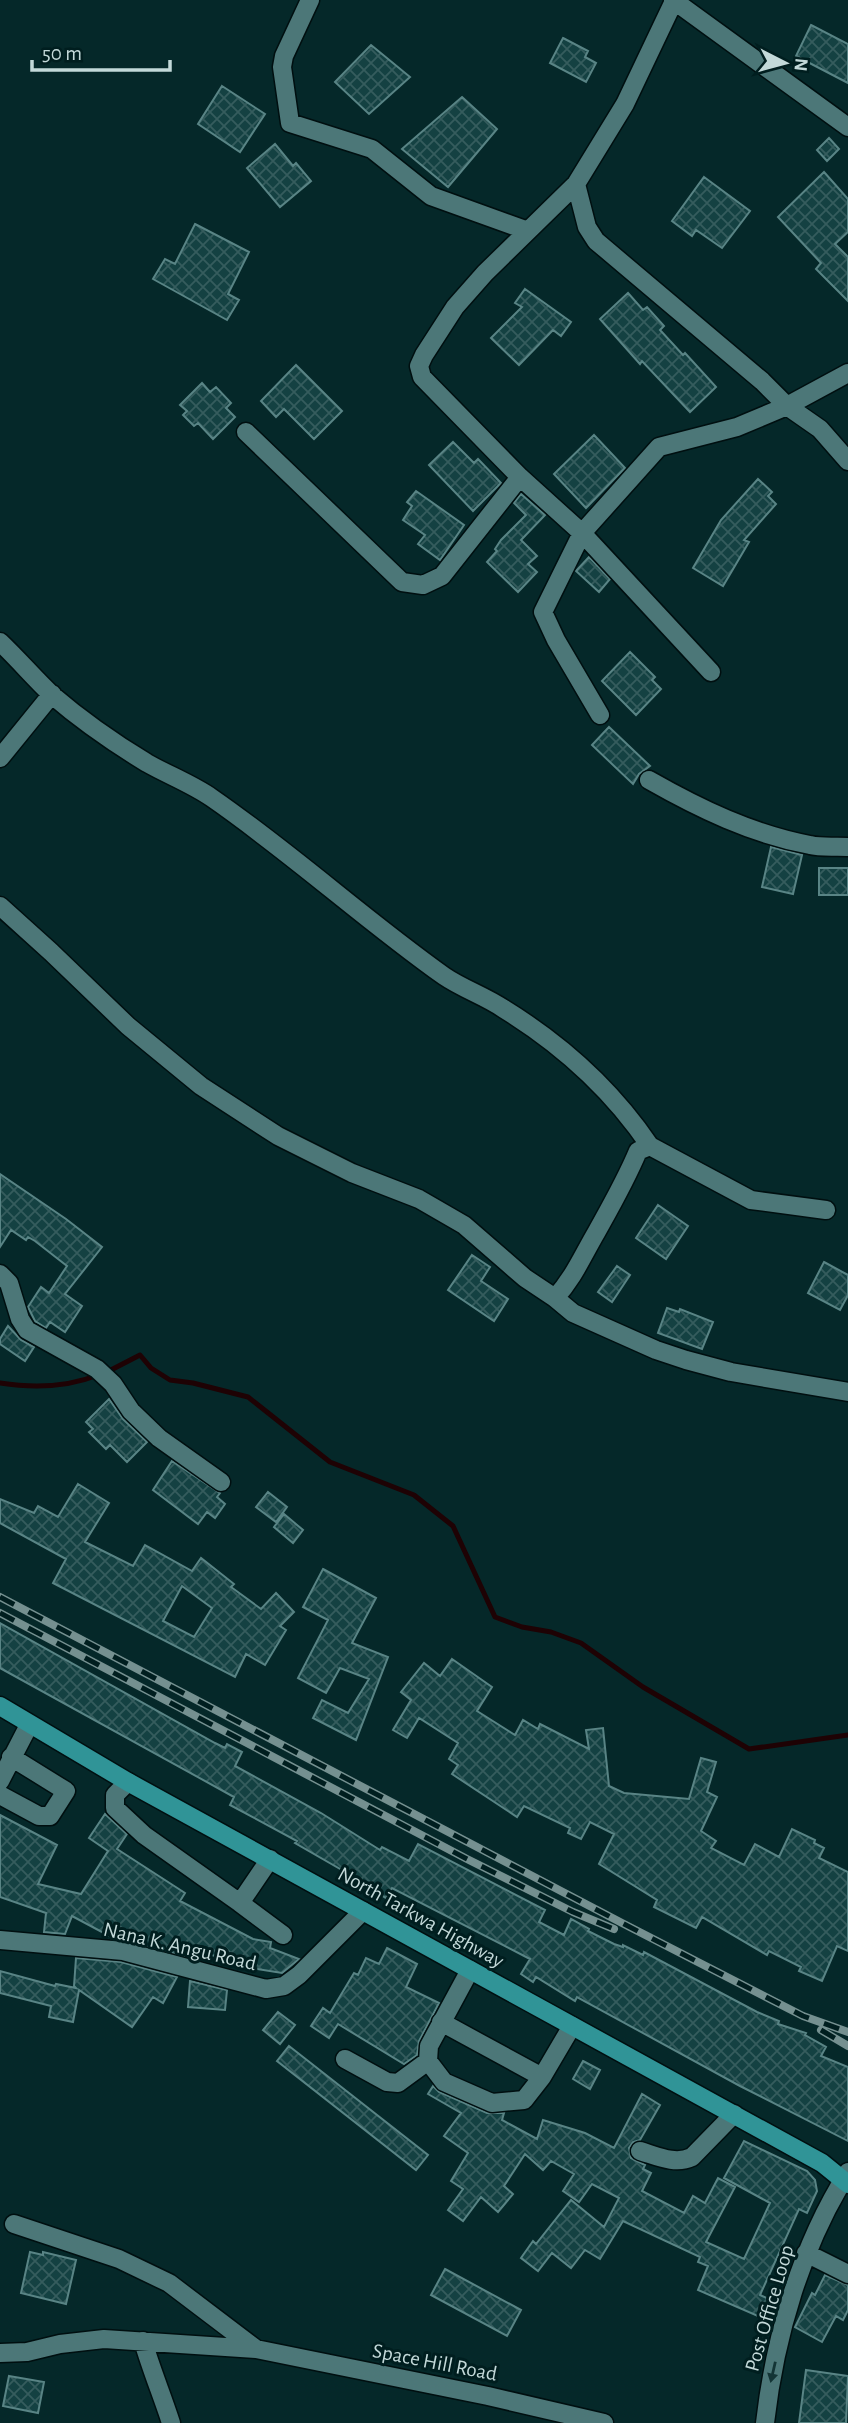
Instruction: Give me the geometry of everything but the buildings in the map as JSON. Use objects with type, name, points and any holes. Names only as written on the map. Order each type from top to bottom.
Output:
[{"type":"main road","name":"North Tarkwa Highway","points":[[0,1706],[128,1782],[847,2176]]},
{"type":"street","points":[[310,0],[284,55],[282,67],[290,123],[372,149],[432,196],[528,231]]},
{"type":"street","points":[[711,672],[582,533],[520,477],[422,377],[419,366],[455,307],[485,273],[576,184],[625,104],[674,0],[848,127]]},
{"type":"street","points":[[576,184],[587,227],[596,241],[762,381],[787,406],[820,429],[848,461]]},
{"type":"street","points":[[600,715],[556,640],[543,612],[582,533],[659,447],[737,427],[787,406],[848,373]]},
{"type":"street","points":[[246,432],[402,582],[423,585],[442,576],[520,477]]},
{"type":"street","points":[[0,642],[52,694],[89,724],[147,762],[210,796],[455,984],[502,1007],[553,1041],[599,1084],[632,1120],[649,1146],[751,1200],[826,1210]]},
{"type":"street","points":[[0,758],[52,694]]},
{"type":"street","points":[[649,780],[719,817],[764,833],[812,846],[848,847]]},
{"type":"street","points":[[0,906],[128,1027],[201,1086],[278,1136],[352,1173],[419,1199],[464,1225],[525,1278],[573,1313],[643,1345],[687,1360],[731,1372],[848,1392]]},
{"type":"street","points":[[555,1298],[572,1280],[620,1194],[638,1152],[649,1146]]},
{"type":"street","points":[[0,1274],[9,1283],[20,1319],[27,1330],[97,1369],[113,1384],[131,1411],[159,1438],[220,1482]]},
{"type":"street","points":[[0,1781],[29,1725]]},
{"type":"street","points":[[0,1795],[39,1816],[50,1816],[66,1791],[11,1757]]},
{"type":"street","points":[[128,1782],[115,1794],[115,1808],[144,1835],[283,1935]]},
{"type":"street","points":[[240,1903],[270,1859]]},
{"type":"street","name":"Nana K. Angu Road","points":[[0,1940],[123,1951],[266,1989],[284,1986],[299,1975],[363,1912]]},
{"type":"street","points":[[470,1970],[429,2046],[428,2061],[444,2082],[492,2103],[524,2100],[542,2077],[572,2026]]},
{"type":"street","points":[[442,2022],[542,2077]]},
{"type":"street","points":[[345,2059],[387,2082],[398,2083],[428,2061]]},
{"type":"street","points":[[640,2151],[684,2161],[692,2157],[734,2114]]},
{"type":"street","name":"Post Office Loop","points":[[765,2423],[768,2393],[806,2253],[847,2176]]},
{"type":"street","points":[[14,2224],[119,2259],[169,2283],[256,2349]]},
{"type":"street","points":[[806,2253],[848,2274]]},
{"type":"street","name":"Space Hill Road","points":[[0,2353],[27,2352],[60,2344],[104,2339],[256,2349],[488,2396],[604,2423]]},
{"type":"street","points":[[144,2341],[152,2374],[171,2423]]},
{"type":"waterway","points":[[107,1372],[140,1355],[151,1368],[170,1380],[248,1397],[330,1462],[414,1495],[453,1526],[495,1617],[581,1643],[643,1687],[749,1749],[848,1735]]},
{"type":"waterway","points":[[0,1383],[50,1385],[75,1382],[98,1375]]},
{"type":"railway","points":[[0,1597],[803,2016],[848,2032]]},
{"type":"railway","points":[[0,1613],[467,1859],[573,1912],[614,1929]]},
{"type":"railway","points":[[821,2030],[848,2046]]}]
